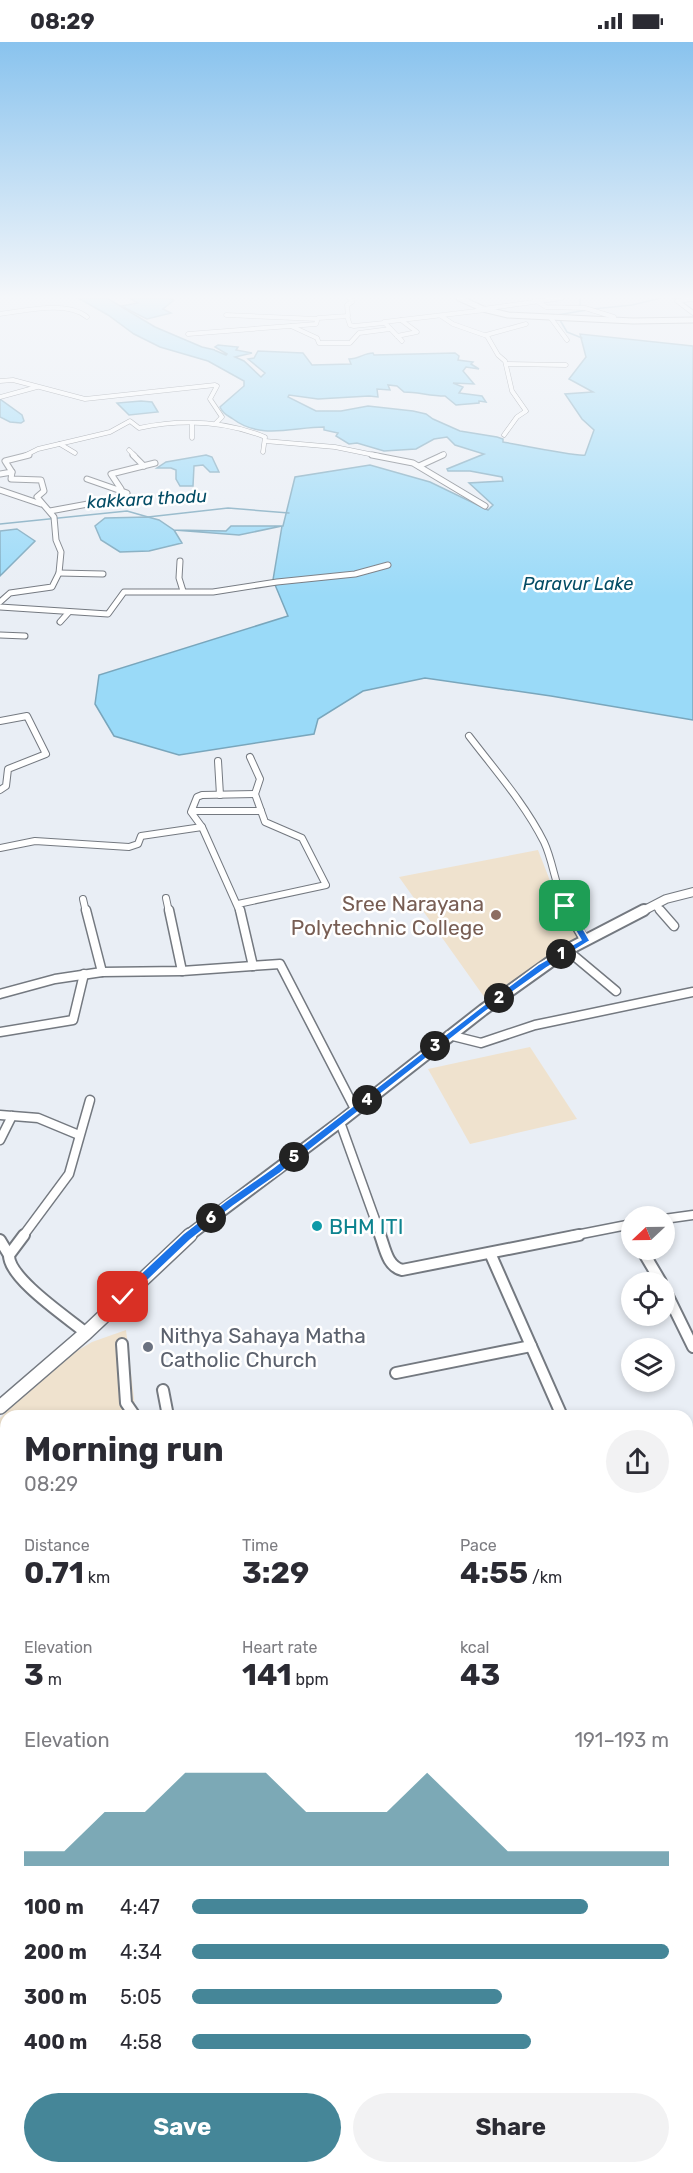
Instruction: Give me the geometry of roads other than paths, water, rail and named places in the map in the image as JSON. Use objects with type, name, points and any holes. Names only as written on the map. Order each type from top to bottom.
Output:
[{"type":"main road","points":[[0,1407],[86,1333],[187,1237],[340,1122],[449,1035],[567,950],[655,905],[693,892]]},
{"type":"street","points":[[79,397],[99,397]]},
{"type":"street","points":[[211,397],[222,417],[216,423]]},
{"type":"street","points":[[504,435],[517,417],[526,411],[517,397]]},
{"type":"street","points":[[0,604],[9,593],[50,588],[56,582],[59,573],[61,552],[56,540],[55,519],[50,511],[41,504],[0,490],[11,479],[12,472],[5,461],[111,431],[130,421],[139,428],[149,425],[216,423],[266,438],[263,452]]},
{"type":"street","points":[[192,423],[192,438]]},
{"type":"street","points":[[266,441],[331,447],[391,457],[419,466],[485,506]]},
{"type":"street","points":[[60,444],[75,453]]},
{"type":"street","points":[[129,450],[144,466]]},
{"type":"street","points":[[419,466],[444,454]]},
{"type":"street","points":[[121,489],[111,474],[155,463]]},
{"type":"street","points":[[0,474],[12,472]]},
{"type":"street","points":[[11,479],[41,480],[44,491],[38,496],[41,504]]},
{"type":"street","points":[[50,511],[116,499],[127,493],[87,479]]},
{"type":"street","points":[[180,561],[179,578],[183,591]]},
{"type":"street","points":[[0,604],[69,612],[109,613],[123,593],[213,592],[277,582],[355,574],[388,565]]},
{"type":"street","points":[[59,573],[103,574]]},
{"type":"street","points":[[60,622],[69,612]]},
{"type":"street","points":[[0,635],[25,636]]},
{"type":"street","points":[[0,721],[27,716],[46,754],[8,769],[6,786],[0,790]]},
{"type":"street","points":[[469,736],[527,813],[545,844],[554,879],[565,906],[585,941]]},
{"type":"street","points":[[237,904],[326,885],[302,838],[269,825],[261,812],[255,794],[260,779],[250,757]]},
{"type":"street","points":[[218,762],[220,795]]},
{"type":"street","points":[[253,966],[237,904],[202,827],[191,815],[198,796],[255,794]]},
{"type":"street","points":[[192,811],[261,812]]},
{"type":"street","points":[[0,848],[35,841],[129,847],[138,844],[141,837],[202,827]]},
{"type":"street","points":[[316,864],[324,862]]},
{"type":"street","points":[[166,898],[182,971]]},
{"type":"street","points":[[83,899],[102,972]]},
{"type":"street","points":[[655,905],[674,926]]},
{"type":"street","points":[[567,950],[616,991]]},
{"type":"street","points":[[0,994],[55,979],[102,972],[182,971],[280,964],[355,1109]]},
{"type":"street","points":[[0,1032],[73,1020],[84,974]]},
{"type":"street","points":[[449,1035],[480,1043],[535,1025],[693,992]]},
{"type":"street","points":[[9,1255],[69,1174],[90,1100]]},
{"type":"street","points":[[0,1115],[38,1118],[79,1135]]},
{"type":"street","points":[[0,1140],[12,1116]]},
{"type":"street","points":[[340,1122],[390,1262],[395,1268],[402,1270],[619,1226]]},
{"type":"street","points":[[675,1217],[693,1215]]},
{"type":"street","points":[[0,1240],[16,1273],[86,1333]]},
{"type":"street","points":[[490,1253],[559,1410]]},
{"type":"street","points":[[675,1310],[693,1347]]},
{"type":"street","points":[[122,1344],[126,1403],[131,1410]]},
{"type":"street","points":[[396,1373],[531,1346]]},
{"type":"street","points":[[163,1390],[167,1410]]},
{"type":"water","name":"Paravur Lake","points":[[231,397],[289,397],[316,411],[341,411],[368,406],[413,411],[426,414],[460,431],[497,437],[503,439],[503,442],[585,455],[594,430],[582,419],[567,397],[693,397],[693,720],[425,678],[363,691],[318,719],[314,734],[179,755],[114,736],[95,704],[99,675],[288,616],[273,580],[282,526],[295,477],[370,465],[430,482],[488,510],[493,505],[469,483],[503,481],[502,477],[470,471],[448,471],[447,469],[484,454],[455,445],[447,437],[434,439],[416,449],[384,451],[357,443],[349,444],[336,436],[338,433],[324,430],[324,427],[277,431],[255,429],[225,414],[220,407]]},
{"type":"water","name":"Paravur Lake","points":[[307,397],[344,397],[318,399]]},
{"type":"water","name":"Paravur Lake","points":[[447,397],[483,397],[486,402],[479,401],[479,403],[456,405]]},
{"type":"water","points":[[0,399],[22,415],[24,421],[10,422],[0,417]]},
{"type":"water","points":[[152,402],[158,412],[129,415],[117,403]]},
{"type":"water","points":[[206,455],[212,457],[219,472],[210,472],[203,465],[194,466],[193,486],[180,486],[176,479],[176,470],[157,468],[166,462]]},
{"type":"water","points":[[148,517],[159,520],[174,530],[182,543],[149,551],[120,552],[101,540],[95,526],[105,518]]},
{"type":"water","points":[[231,526],[282,526],[239,535],[174,530],[226,531]]},
{"type":"water","points":[[17,529],[35,541],[0,576],[0,531]]},
{"type":"waterway","name":"kakkara thodu","points":[[0,524],[127,511],[148,517],[228,508],[289,513]]},
{"type":"place","name":"Sree Narayana Polytechnic College","points":[[496,915]]},
{"type":"place","name":"BHM ITI","points":[[317,1226]]},
{"type":"place","name":"Nithya Sahaya Matha Catholic Church","points":[[148,1347]]}]
